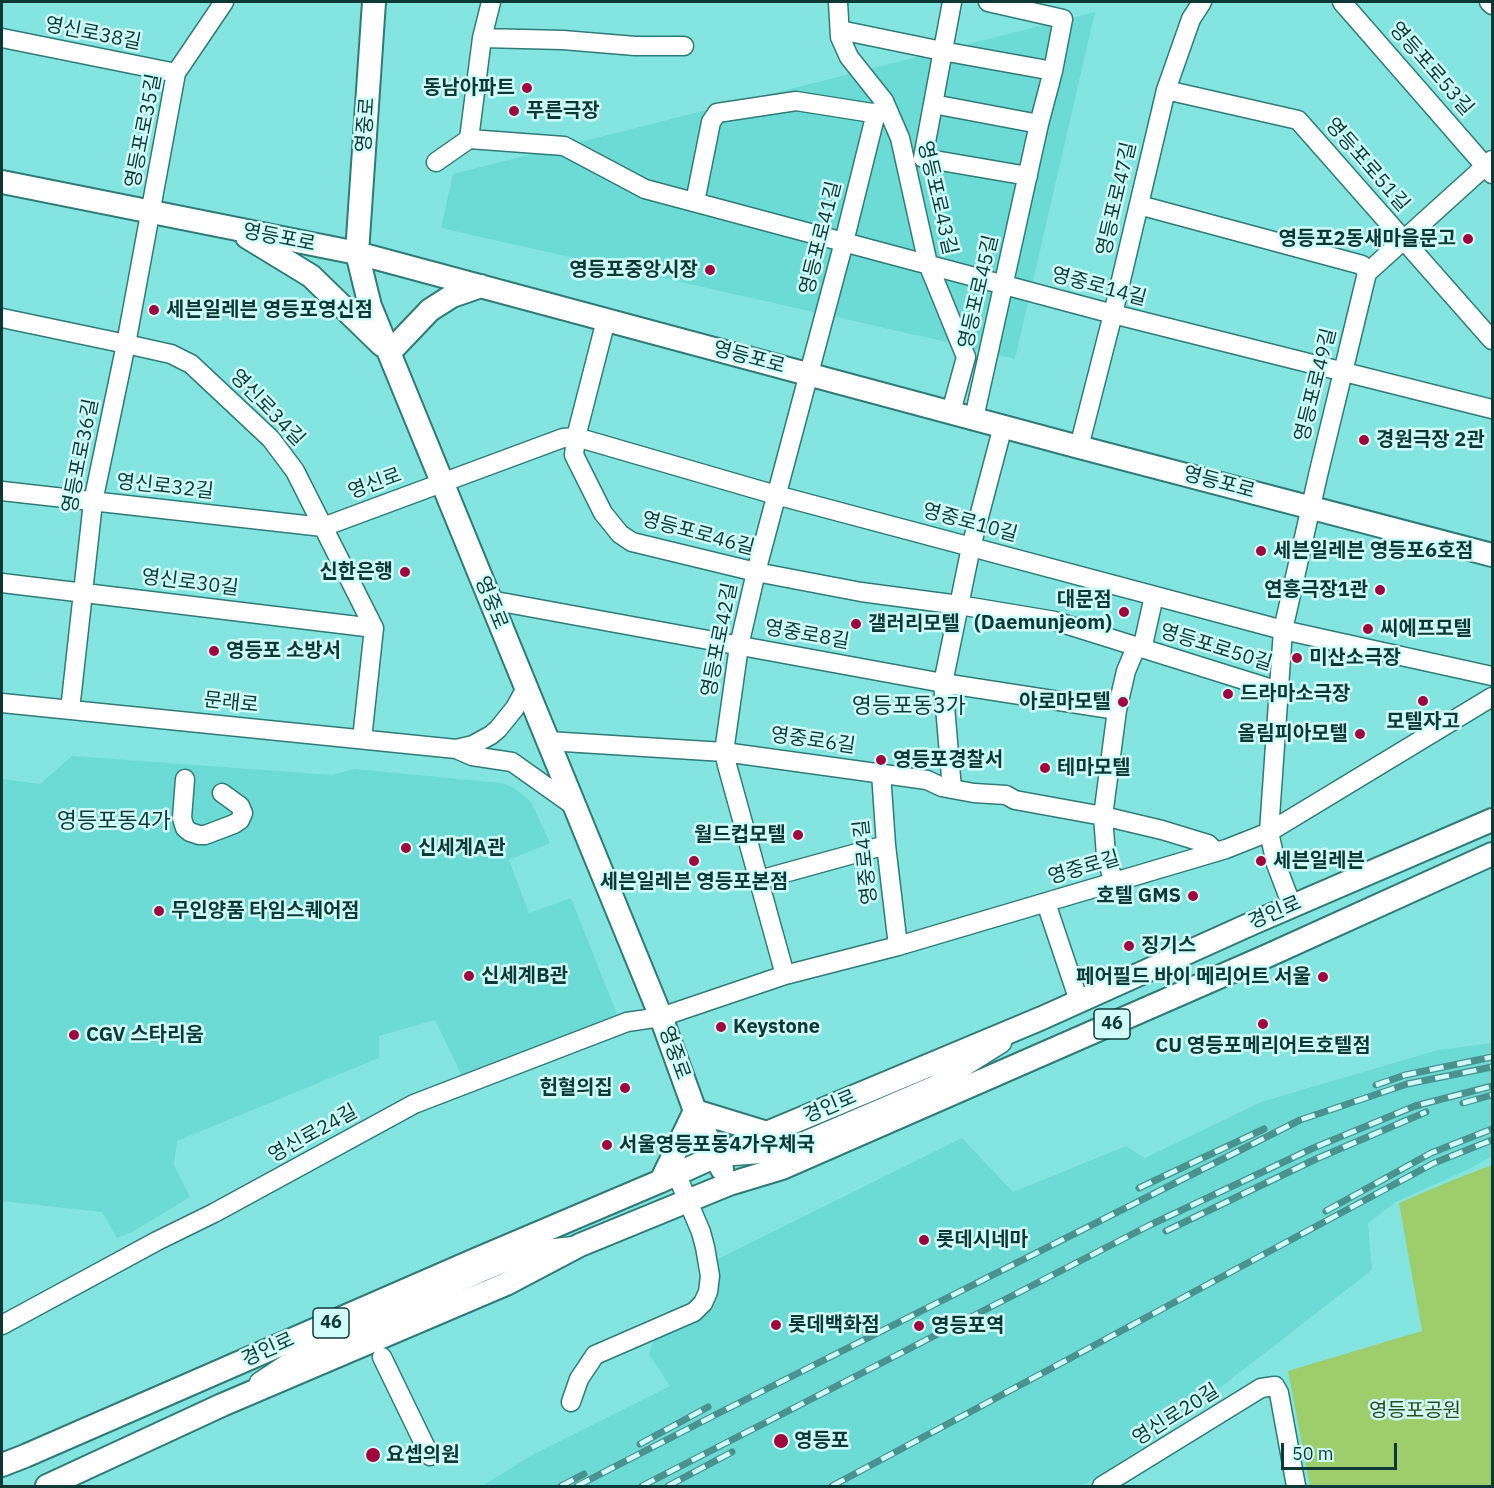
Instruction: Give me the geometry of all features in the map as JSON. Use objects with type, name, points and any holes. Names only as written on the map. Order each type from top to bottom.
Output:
[{"type":"main road","name":"영중로","points":[[374,2],[357,253],[370,306],[661,1017],[695,1111],[729,1184]]},
{"type":"main road","name":"영등포로","points":[[2,182],[357,253],[1079,447],[1492,555]]},
{"type":"main road","points":[[236,230],[311,276],[389,353],[430,310],[452,297],[481,286]]},
{"type":"main road","name":"경인로","points":[[2,1465],[716,1157],[767,1132],[1042,1018],[1292,906],[1492,820]]},
{"type":"main road","name":"경인로","points":[[55,1485],[222,1405],[506,1284],[580,1245],[729,1184],[782,1168],[1492,855]]},
{"type":"main road","points":[[668,1177],[695,1111],[767,1132]]},
{"type":"street","name":"영등포로35길","points":[[151,212],[176,73],[224,2]]},
{"type":"street","points":[[436,162],[469,139],[482,38],[491,2]]},
{"type":"street","name":"영등포로43길","points":[[838,2],[840,37],[849,57],[884,101],[882,111],[900,138],[928,264],[966,357],[951,412]]},
{"type":"street","points":[[952,2],[923,158],[1028,176]]},
{"type":"street","name":"영등포로45길","points":[[974,418],[1063,18],[988,2]]},
{"type":"street","name":"영등포로47길","points":[[1079,447],[1166,90],[1191,19],[1202,2]]},
{"type":"street","name":"영등포로53길","points":[[1342,2],[1490,167]]},
{"type":"street","points":[[1489,2],[1492,5]]},
{"type":"street","points":[[840,30],[1053,71]]},
{"type":"street","name":"영신로38길","points":[[2,38],[176,73]]},
{"type":"street","points":[[482,38],[563,40],[635,46],[684,46]]},
{"type":"street","name":"영등포로51길","points":[[1166,90],[1298,120],[1492,340]]},
{"type":"street","points":[[695,202],[711,122],[717,113],[796,101],[872,114],[882,111]]},
{"type":"street","points":[[933,104],[1039,124]]},
{"type":"street","name":"영등포로41길","points":[[808,374],[882,111]]},
{"type":"street","name":"영중로14길","points":[[469,139],[564,146],[645,189],[1113,314],[1492,409]]},
{"type":"street","points":[[1139,205],[1362,265],[1367,273],[1490,167]]},
{"type":"street","name":"영등포로36길","points":[[70,710],[93,502],[151,212]]},
{"type":"street","name":"영등포로49길","points":[[1311,507],[1367,273]]},
{"type":"street","name":"영신로34길","points":[[2,318],[171,354],[191,364],[271,439],[295,471],[374,628]]},
{"type":"street","name":"영등포로46길","points":[[606,320],[576,437],[574,454],[603,513],[620,534],[632,542],[756,572],[861,592],[1055,621],[1139,648]]},
{"type":"street","name":"영등포로42길","points":[[785,975],[724,752],[739,646],[808,374]]},
{"type":"street","points":[[952,789],[943,683],[971,547],[1003,426]]},
{"type":"street","name":"영중로10길","points":[[442,483],[563,438],[576,437],[776,495],[1283,630],[1492,676]]},
{"type":"street","name":"영신로","points":[[324,527],[442,483]]},
{"type":"street","name":"영신로32길","points":[[2,491],[324,527]]},
{"type":"street","name":"영등포로50길","points":[[1292,906],[1276,864],[1269,832],[1283,630],[1311,507]]},
{"type":"street","name":"영신로30길","points":[[2,583],[374,628]]},
{"type":"street","points":[[1114,883],[1106,856],[1103,816],[1117,710],[1126,671],[1134,652],[1143,645],[1154,596]]},
{"type":"street","name":"영중로8길","points":[[490,600],[943,683],[1117,710]]},
{"type":"street","points":[[362,739],[374,628]]},
{"type":"street","name":"영등포로50길","points":[[1139,648],[1279,691]]},
{"type":"street","name":"문래로","points":[[456,749],[473,745],[498,729],[526,688]]},
{"type":"street","name":"영중로길","points":[[661,1017],[785,975],[898,946],[1114,883],[1216,852],[1269,832],[1492,696]]},
{"type":"street","name":"문래로","points":[[2,703],[456,749],[472,756],[512,762],[574,806]]},
{"type":"street","name":"영중로6길","points":[[548,741],[724,752],[927,780],[942,787],[974,793],[1006,795],[1015,800],[1103,816],[1162,830],[1208,844],[1216,852]]},
{"type":"street","name":"영중로4길","points":[[881,773],[886,845],[898,946]]},
{"type":"street","points":[[185,779],[182,819],[185,828],[200,836],[234,824],[240,819],[243,813],[240,806],[222,793]]},
{"type":"street","points":[[759,880],[886,845]]},
{"type":"street","points":[[1046,903],[1079,1001]]},
{"type":"street","name":"영신로24길","points":[[2,1325],[414,1104],[627,1022],[661,1017]]},
{"type":"street","points":[[716,1157],[776,1153],[935,1085],[1042,1018]]},
{"type":"street","points":[[571,1402],[579,1378],[594,1355],[694,1312],[703,1303],[708,1292],[710,1276],[703,1239],[688,1202],[668,1177]]},
{"type":"street","points":[[222,1405],[309,1349],[536,1250],[580,1245]]},
{"type":"street","points":[[382,1357],[430,1456]]},
{"type":"street","name":"영신로20길","points":[[1102,1486],[1262,1388],[1275,1386],[1279,1393],[1296,1486]]},
{"type":"shaded area","points":[[1095,12],[1015,359],[441,228],[453,174]]},
{"type":"shaded area","points":[[72,756],[332,775],[354,769],[502,783],[512,787],[532,804],[550,843],[509,860],[529,913],[571,898],[619,1019],[463,1078],[435,1020],[379,1036],[379,1058],[177,1141],[174,1165],[190,1197],[132,1232],[117,1238],[102,1212],[2,1201],[2,779],[40,784]]},
{"type":"shaded area","points":[[1492,1043],[1492,1156],[1396,1202],[1368,1223],[1372,1270],[1146,1445],[1083,1486],[482,1486],[534,1454],[670,1386],[649,1354],[654,1339],[709,1308],[718,1259],[962,1138],[1013,1192],[1126,1146],[1145,1158],[1261,1102],[1438,1050]]},
{"type":"green space","name":"영등포공원","points":[[1492,1165],[1492,1486],[1310,1486],[1288,1371],[1422,1331],[1399,1203]]},
{"type":"railway","points":[[1376,1085],[1405,1075],[1492,1057]]},
{"type":"railway","points":[[577,1486],[1300,1120],[1407,1084],[1492,1067]]},
{"type":"railway","points":[[642,1486],[1150,1225],[1311,1149],[1415,1106],[1492,1086]]},
{"type":"railway","points":[[1463,1103],[1492,1095]]},
{"type":"railway","points":[[1166,1231],[1316,1159],[1426,1112]]},
{"type":"railway","points":[[1139,1188],[1264,1129]]},
{"type":"railway","points":[[1326,1211],[1431,1153],[1492,1129]]},
{"type":"railway","points":[[832,1486],[1434,1163],[1492,1140]]},
{"type":"railway","points":[[640,1444],[708,1407]]},
{"type":"railway","points":[[668,1486],[732,1452]]},
{"type":"railway","points":[[561,1486],[584,1474]]},
{"type":"place","name":"동남아파트","points":[[527,88]]},
{"type":"place","name":"푸른극장","points":[[514,111]]},
{"type":"place","name":"영등포2동새마을문고","points":[[1468,239]]},
{"type":"place","name":"영등포중앙시장","points":[[710,270]]},
{"type":"place","name":"세븐일레븐 영등포영신점","points":[[154,310]]},
{"type":"place","name":"경원극장 2관","points":[[1364,440]]},
{"type":"place","name":"세븐일레븐 영등포6호점","points":[[1261,551]]},
{"type":"place","name":"신한은행","points":[[405,572]]},
{"type":"place","name":"연흥극장1관","points":[[1380,590]]},
{"type":"place","name":"대문점 (Daemunjeom)","points":[[1124,612]]},
{"type":"place","name":"갤러리모텔","points":[[856,624]]},
{"type":"place","name":"씨에프모텔","points":[[1368,629]]},
{"type":"place","name":"영등포 소방서","points":[[214,651]]},
{"type":"place","name":"미산소극장","points":[[1297,658]]},
{"type":"place","name":"드라마소극장","points":[[1228,694]]},
{"type":"place","name":"모텔자고","points":[[1423,701]]},
{"type":"place","name":"아로마모텔","points":[[1123,702]]},
{"type":"place","name":"올림피아모텔","points":[[1360,734]]},
{"type":"place","name":"영등포경찰서","points":[[881,760]]},
{"type":"place","name":"테마모텔","points":[[1045,768]]},
{"type":"place","name":"월드컵모텔","points":[[798,835]]},
{"type":"place","name":"신세계A관","points":[[406,848]]},
{"type":"place","name":"세븐일레븐 영등포본점","points":[[694,861]]},
{"type":"place","name":"세븐일레븐","points":[[1261,861]]},
{"type":"place","name":"호텔 GMS","points":[[1193,896]]},
{"type":"place","name":"무인양품 타임스퀘어점","points":[[159,911]]},
{"type":"place","name":"징기스","points":[[1129,946]]},
{"type":"place","name":"신세계B관","points":[[469,976]]},
{"type":"place","name":"페어필드 바이 메리어트 서울","points":[[1323,977]]},
{"type":"place","name":"CU 영등포메리어트호텔점","points":[[1263,1024]]},
{"type":"place","name":"Keystone","points":[[721,1027]]},
{"type":"place","name":"CGV 스타리움","points":[[74,1035]]},
{"type":"place","name":"헌혈의집","points":[[625,1088]]},
{"type":"place","name":"서울영등포동4가우체국","points":[[607,1145]]},
{"type":"place","name":"롯데시네마","points":[[924,1240]]},
{"type":"place","name":"롯데백화점","points":[[776,1325]]},
{"type":"place","name":"영등포역","points":[[919,1326]]},
{"type":"place","name":"영등포","points":[[781,1441]]},
{"type":"place","name":"요셉의원","points":[[373,1455]]},
{"type":"district","name":"영등포동3가","points":[[909,707]]},
{"type":"district","name":"영등포동4가","points":[[114,822]]}]
